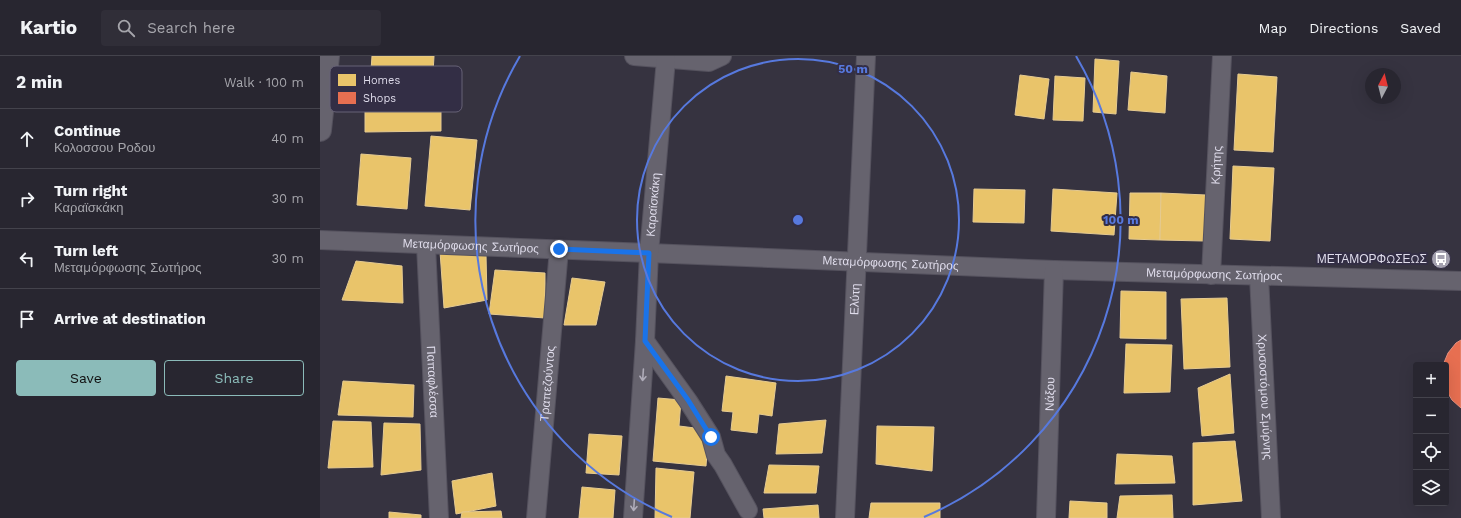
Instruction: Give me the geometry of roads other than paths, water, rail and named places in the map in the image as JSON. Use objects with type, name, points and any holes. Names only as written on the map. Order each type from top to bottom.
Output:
[{"type":"street","points":[[320,130],[328,56]]},
{"type":"street","points":[[634,56],[709,62],[722,56]]},
{"type":"street","name":"Ελύτη","points":[[846,518],[866,56]]},
{"type":"street","name":"Κρήτης","points":[[1212,275],[1222,56]]},
{"type":"street","name":"Καραϊσκάκη","points":[[633,518],[645,341],[649,253],[666,59]]},
{"type":"street","name":"Μεταμόρφωσης Σωτήρος","points":[[320,240],[1054,270],[1461,281]]},
{"type":"street","name":"Παπαφλέσσα","points":[[426,245],[439,518]]},
{"type":"street","name":"Τραπεζούντος","points":[[536,518],[559,249]]},
{"type":"street","name":"Νάξου","points":[[1046,518],[1054,270]]},
{"type":"street","name":"Χρυσοστόμου Σμύρνης","points":[[1259,276],[1270,518]]},
{"type":"street","points":[[645,341],[688,400],[711,437],[716,455],[724,465],[748,510]]},
{"type":"place","name":"ΜΕΤΑΜΟΡΦΩΣΕΩΣ","points":[[1441,259]]}]
